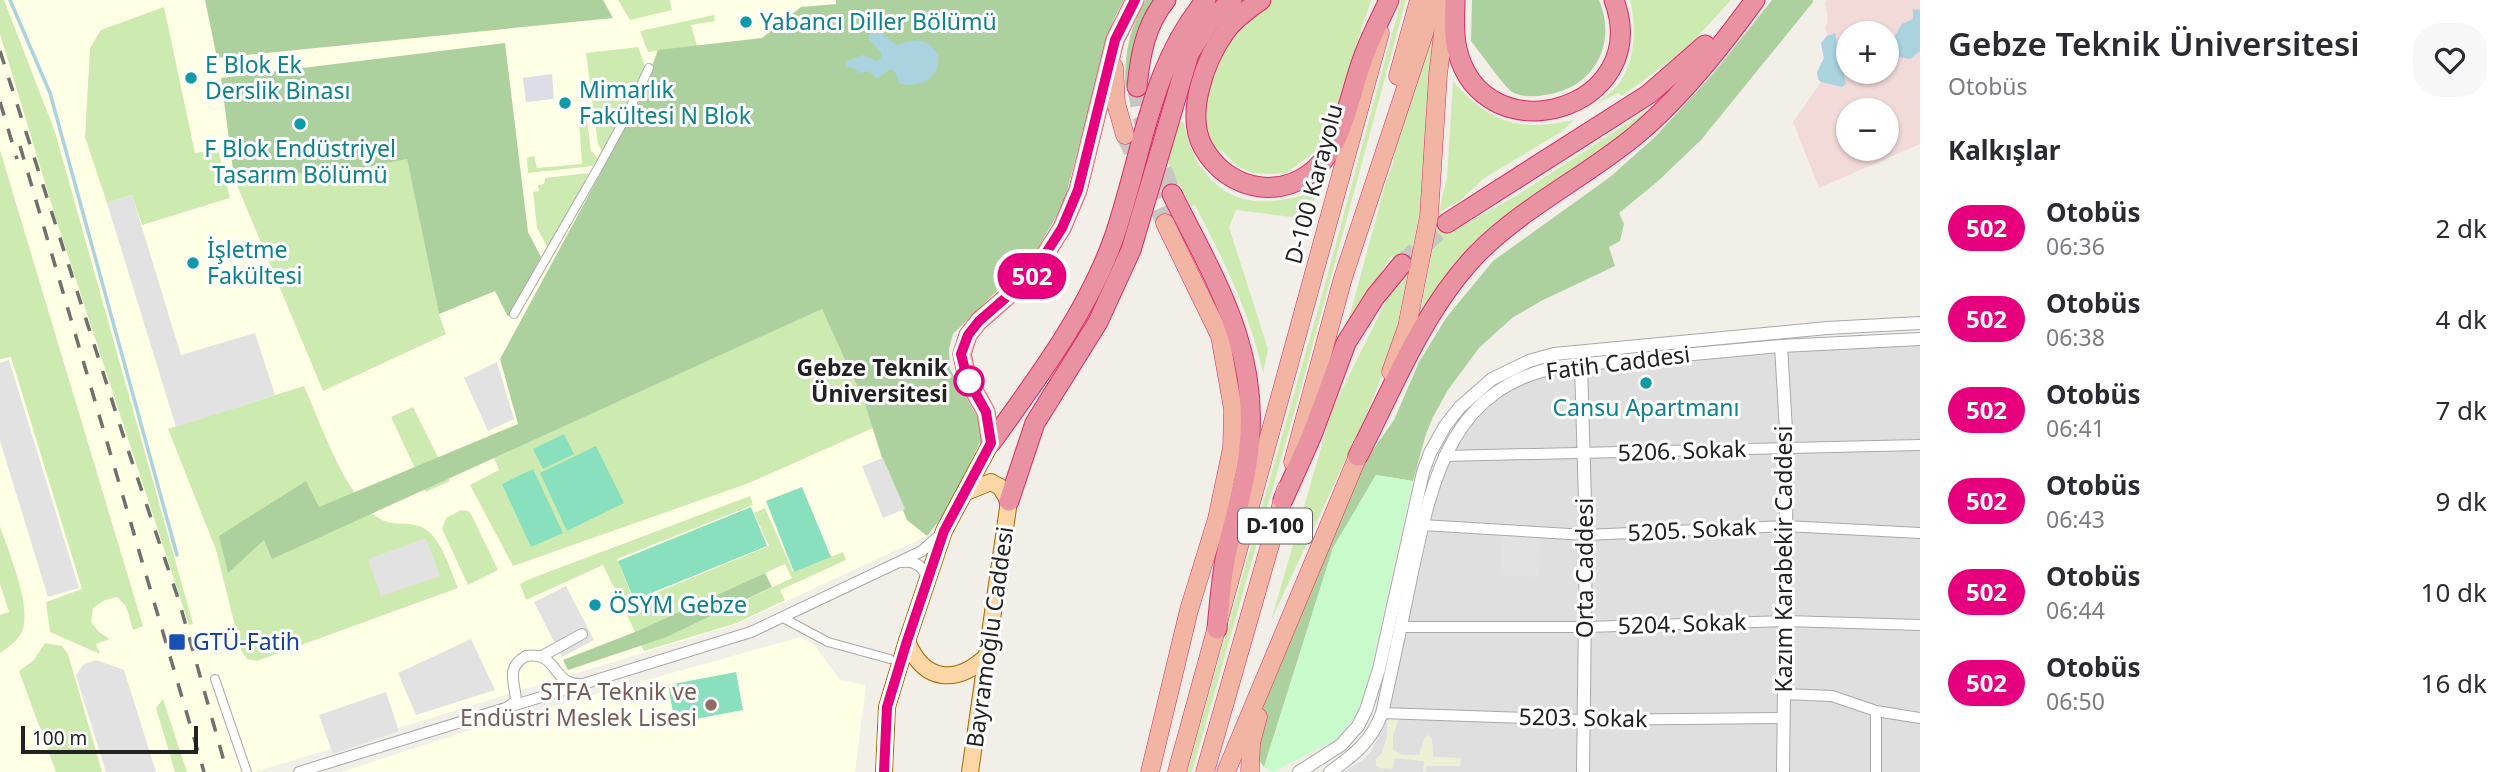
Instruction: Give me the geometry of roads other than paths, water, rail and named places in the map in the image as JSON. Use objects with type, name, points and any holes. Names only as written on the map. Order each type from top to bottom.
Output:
[{"type":"highway","points":[[991,443],[986,412],[967,378],[961,354],[968,335],[979,321],[1032,275],[1062,228],[1078,190],[1115,40],[1135,0]]},
{"type":"highway","points":[[1137,88],[1140,58],[1147,34],[1166,0]]},
{"type":"highway","points":[[991,443],[1051,359],[1095,284],[1112,242],[1154,95],[1175,44],[1206,0]]},
{"type":"highway","points":[[1009,501],[1035,423],[1098,322],[1131,250],[1189,54],[1209,22],[1232,0]]},
{"type":"highway","points":[[1261,0],[1246,10],[1225,31],[1200,87],[1196,108],[1197,128],[1202,146],[1216,163],[1228,176],[1246,185],[1264,189],[1284,187],[1300,181],[1311,174],[1332,148],[1362,60],[1389,0]]},
{"type":"highway","name":"D-100 Karayolu","points":[[1286,381],[1389,0]]},
{"type":"highway","name":"D-100","points":[[1205,772],[1283,500],[1419,0]]},
{"type":"highway","points":[[1343,278],[1435,0]]},
{"type":"highway","points":[[1226,772],[1358,456],[1407,327],[1429,216],[1438,75],[1447,0]]},
{"type":"highway","points":[[1455,0],[1457,49],[1473,82],[1490,98],[1502,104],[1514,109],[1541,112],[1583,99],[1595,90],[1608,74],[1620,41],[1619,17],[1614,0]]},
{"type":"highway","points":[[1447,223],[1649,94],[1689,61],[1748,0]]},
{"type":"highway","points":[[1358,456],[1423,328],[1449,288],[1475,256],[1497,235],[1637,134],[1708,60],[1755,0]]},
{"type":"highway","points":[[1115,40],[1116,103],[1125,135]]},
{"type":"highway","points":[[1172,194],[1226,302],[1241,342],[1249,375],[1249,452],[1225,559],[1217,629]]},
{"type":"highway","points":[[1150,772],[1189,610],[1217,519],[1232,448],[1233,409],[1220,336],[1165,223]]},
{"type":"highway","points":[[1283,500],[1312,435],[1346,342],[1402,264]]},
{"type":"highway","name":"D-100","points":[[1177,772],[1286,381]]},
{"type":"highway","points":[[1250,770],[1251,743],[1276,648]]},
{"type":"main road","points":[[884,772],[887,707],[907,641],[944,531],[991,443]]},
{"type":"main road","points":[[966,492],[991,482],[1000,487],[1009,501]]},
{"type":"main road","name":"Bayramoğlu Caddesi","points":[[970,772],[1009,501]]},
{"type":"main road","points":[[907,641],[912,655],[923,667],[938,675],[954,676],[963,673],[988,655]]},
{"type":"street","points":[[514,314],[598,168],[649,68]]},
{"type":"street","points":[[1299,772],[1336,749],[1351,734],[1366,710],[1398,610],[1423,472],[1430,453],[1445,426],[1465,401],[1500,374],[1529,361],[1554,354],[1801,330],[1920,323]]},
{"type":"street","name":"Fatih Caddesi","points":[[1331,772],[1365,744],[1373,734],[1382,713],[1389,643],[1401,627],[1398,610],[1434,479],[1444,456],[1475,412],[1515,381],[1548,369],[1581,365],[1782,346],[1920,339]]},
{"type":"street","name":"Kazım Karabekir Caddesi","points":[[1782,346],[1787,447],[1783,772]]},
{"type":"street","name":"Orta Caddesi","points":[[1581,365],[1586,535],[1583,772]]},
{"type":"street","points":[[1465,401],[1463,413],[1467,415],[1475,412]]},
{"type":"street","points":[[1445,426],[1454,419],[1459,419],[1457,434]]},
{"type":"street","name":"5206. Sokak","points":[[1444,456],[1920,444]]},
{"type":"street","name":"5205. Sokak","points":[[1422,525],[1586,535],[1785,526],[1920,533]]},
{"type":"street","points":[[305,771],[751,632],[922,551],[944,531]]},
{"type":"street","points":[[895,564],[908,561],[917,564],[928,578]]},
{"type":"street","points":[[783,618],[828,642],[890,659]]},
{"type":"street","name":"5204. Sokak","points":[[1401,627],[1585,627],[1785,621],[1920,625]]},
{"type":"street","points":[[507,707],[516,701],[511,680],[514,666],[526,656],[542,656],[582,634]]},
{"type":"street","points":[[542,656],[566,682],[595,682]]},
{"type":"street","points":[[215,679],[247,772]]},
{"type":"street","points":[[1784,694],[1832,696],[1877,711],[1920,718]]},
{"type":"street","points":[[1876,772],[1877,711]]},
{"type":"street","name":"5203. Sokak","points":[[1382,713],[1583,720],[1783,718]]},
{"type":"water","points":[[1913,9],[1920,10],[1920,51],[1910,59],[1899,57],[1899,29],[1902,24],[1913,19]]},
{"type":"water","points":[[882,33],[896,45],[920,41],[930,45],[938,55],[936,70],[932,76],[921,83],[906,85],[899,83],[895,72],[890,69],[877,79],[869,71],[860,73],[846,67],[847,61],[863,55],[877,61],[881,58],[881,53],[869,39],[869,34]]},
{"type":"water","points":[[1835,33],[1836,84],[1846,84],[1842,87],[1818,79],[1817,72],[1824,58],[1821,43],[1827,36]]},
{"type":"waterway","points":[[10,0],[50,93],[177,555]]},
{"type":"tunnel","points":[[1137,87],[1141,114],[1172,194]]},
{"type":"tunnel","points":[[1125,135],[1165,223]]},
{"type":"tunnel","points":[[1402,264],[1447,223]]},
{"type":"railway","points":[[0,51],[179,601],[227,772]]},
{"type":"railway","points":[[0,102],[17,159]]},
{"type":"railway","points":[[20,146],[204,772]]},
{"type":"place","name":"Yabancı Diller Bölümü","points":[[746,22]]},
{"type":"place","name":"E Blok Ek Derslik Binası","points":[[191,78]]},
{"type":"place","name":"Mimarlık Fakültesi N Blok","points":[[565,103]]},
{"type":"place","name":"F Blok Endüstriyel Tasarım Bölümü","points":[[300,124]]},
{"type":"place","name":"İşletme Fakültesi","points":[[193,263]]},
{"type":"place","name":"Gebze Teknik Üniversitesi","points":[[969,381]]},
{"type":"place","name":"Cansu Apartmanı","points":[[1646,383]]},
{"type":"place","name":"ÖSYM Gebze","points":[[595,605]]},
{"type":"place","name":"GTÜ-Fatih","points":[[177,642]]},
{"type":"place","name":"STFA Teknik ve Endüstri Meslek Lisesi","points":[[711,705]]}]
